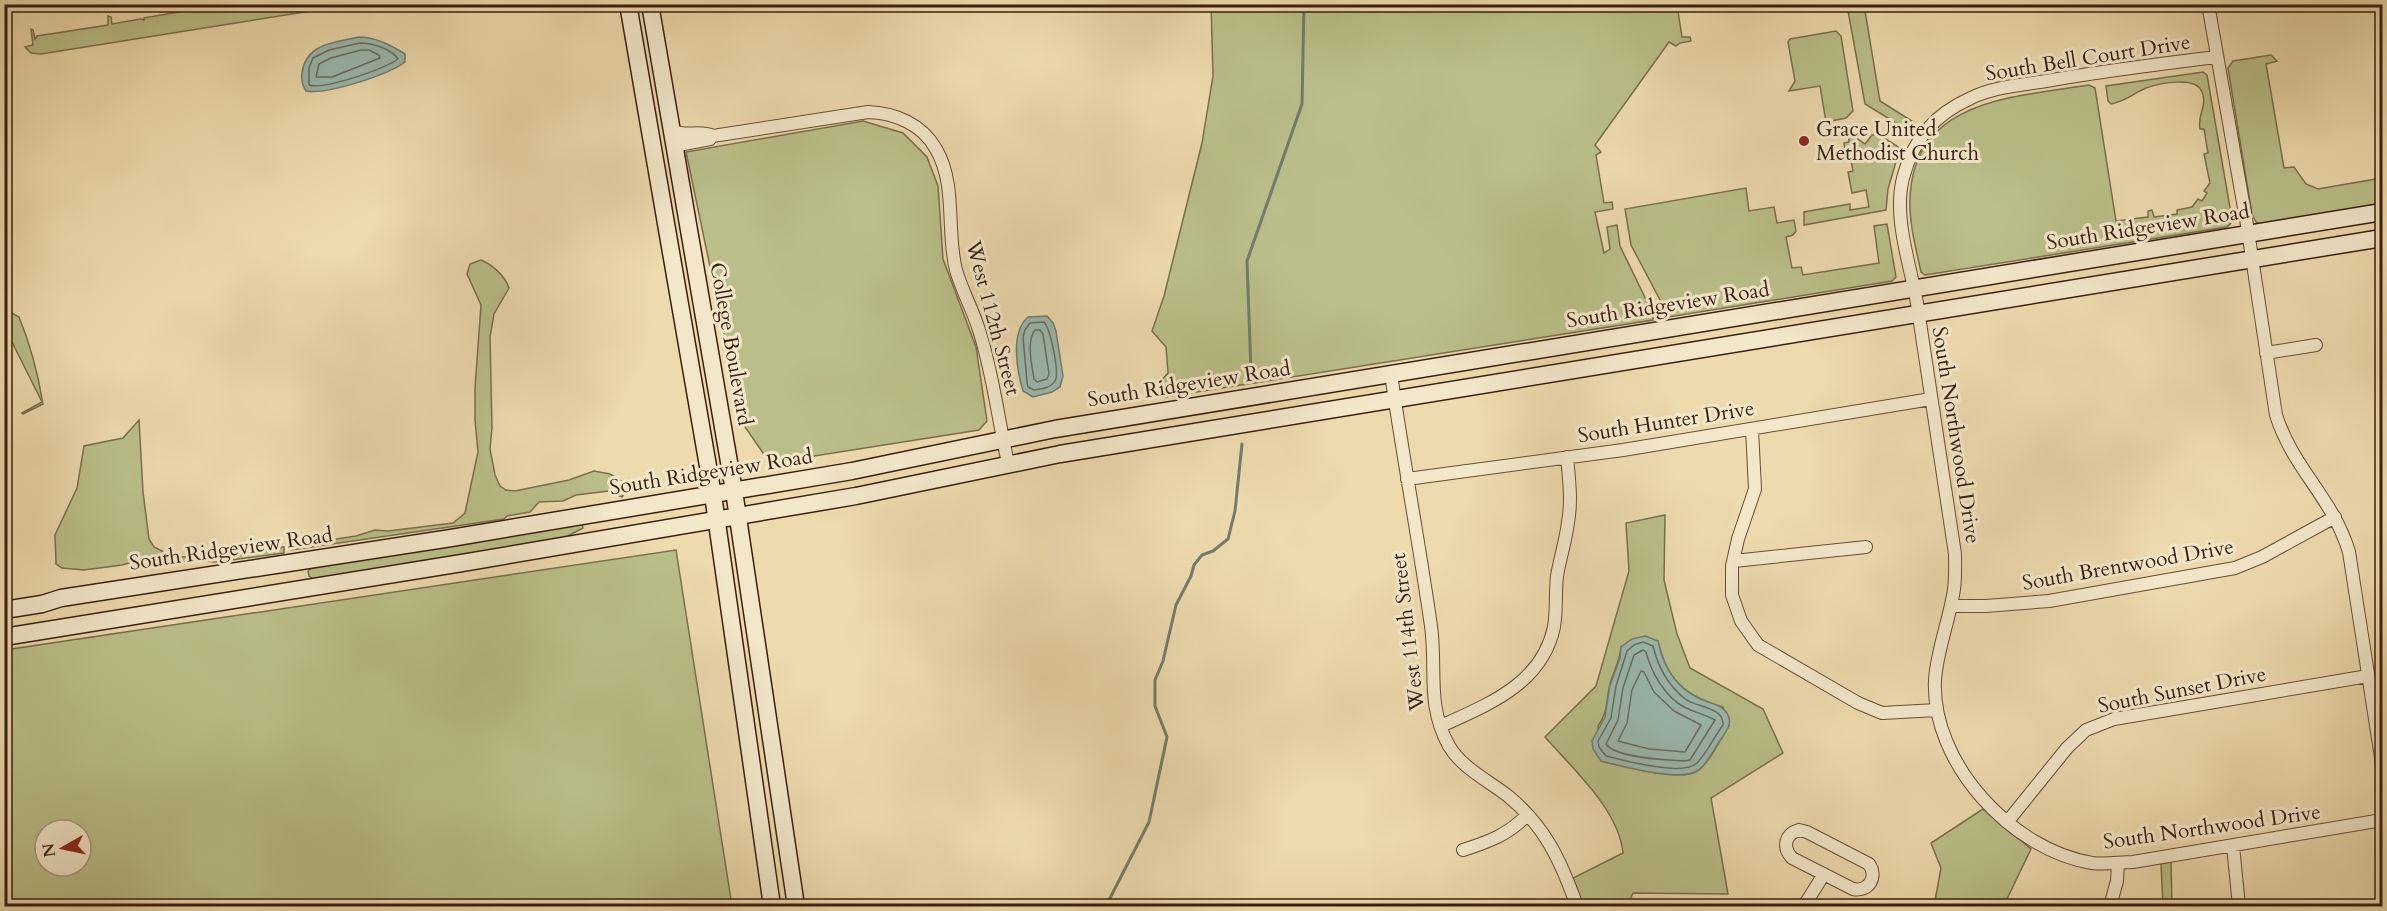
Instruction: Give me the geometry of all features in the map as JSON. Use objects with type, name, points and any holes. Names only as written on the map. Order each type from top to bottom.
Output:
[{"type":"main road","name":"College Boulevard","points":[[628,4],[713,495],[728,615],[772,906]]},
{"type":"main road","name":"College Boulevard","points":[[650,4],[738,515],[796,906]]},
{"type":"main road","name":"South Ridgeview Road","points":[[4,610],[84,594],[405,546],[713,495],[852,471],[1003,438],[2382,212]]},
{"type":"main road","points":[[4,636],[451,565],[856,496],[1008,464],[1394,399],[2382,238]]},
{"type":"street","points":[[2208,4],[2248,234],[2276,415],[2285,442],[2335,516],[2349,552],[2382,765]]},
{"type":"street","name":"South Bell Court Drive","points":[[1914,287],[1901,215],[1903,180],[1914,145],[1948,110],[1972,97],[2000,88],[2098,72],[2216,57]]},
{"type":"street","name":"West 112th Street","points":[[713,136],[852,113],[881,112],[906,121],[928,138],[936,148],[946,178],[956,270],[982,338],[1008,464]]},
{"type":"street","points":[[652,144],[681,134],[707,133],[713,136],[709,140],[672,138]]},
{"type":"street","name":"South Northwood Drive","points":[[1914,287],[1955,554],[1954,592],[1935,680],[1936,710],[1943,734],[1961,772],[1984,800],[2041,845],[2067,857],[2094,864],[2118,863],[2233,846],[2382,820]]},
{"type":"street","points":[[2266,353],[2316,345]]},
{"type":"street","name":"West 114th Street","points":[[1391,374],[1431,630],[1434,706],[1449,746],[1458,758],[1508,796],[1548,839],[1577,906]]},
{"type":"street","name":"South Hunter Drive","points":[[1407,479],[1752,429],[1931,399]]},
{"type":"street","points":[[1752,429],[1755,489],[1738,539],[1732,595],[1741,621],[1758,645],[1858,703],[1882,713],[1936,710]]},
{"type":"street","points":[[1441,726],[1501,698],[1523,682],[1543,657],[1555,619],[1557,576],[1570,508],[1567,457]]},
{"type":"street","name":"South Brentwood Drive","points":[[1951,606],[2049,601],[2235,568],[2262,557],[2335,516]]},
{"type":"street","points":[[1734,561],[1866,547]]},
{"type":"street","name":"South Sunset Drive","points":[[2008,821],[2067,748],[2086,730],[2124,717],[2368,676]]},
{"type":"street","points":[[1463,850],[1495,840],[1516,826],[1527,815]]},
{"type":"street","points":[[1799,830],[1807,831],[1864,861],[1873,873],[1868,886],[1858,890],[1824,874],[1789,855],[1786,843],[1792,833],[1799,830]]},
{"type":"street","points":[[2233,846],[2239,906]]},
{"type":"street","points":[[2110,906],[2117,881],[2118,863]]},
{"type":"street","points":[[1804,906],[1824,874]]},
{"type":"green space","points":[[226,4],[349,5],[41,54],[31,53],[25,47],[33,45],[31,29],[35,39],[37,36],[108,25],[108,16],[111,17],[112,24],[185,11],[184,5],[191,5],[192,10]]},
{"type":"green space","points":[[1211,5],[1677,5],[1682,37],[1690,37],[1691,41],[1676,46],[1669,42],[1595,145],[1601,152],[1596,155],[1604,203],[1612,202],[1613,209],[1595,212],[1604,253],[1610,249],[1607,227],[1617,225],[1620,246],[1653,314],[1653,320],[1165,397],[1159,383],[1168,373],[1166,347],[1152,331],[1164,296],[1202,143],[1213,76]]},
{"type":"green space","points":[[1856,5],[1864,5],[1880,101],[1915,123],[1909,131],[1865,104],[1848,11],[1856,10]]},
{"type":"green space","points":[[1836,31],[1841,36],[1853,111],[1846,118],[1826,122],[1820,86],[1789,91],[1795,81],[1788,42],[1790,39]]},
{"type":"green space","points":[[2271,55],[2277,61],[2266,64],[2284,168],[2294,167],[2306,184],[2318,189],[2382,178],[2382,208],[2264,226],[2256,222],[2252,214],[2228,68],[2233,61]]},
{"type":"green space","points":[[2203,72],[2207,75],[2232,219],[2227,227],[1925,275],[1921,272],[1910,208],[1915,166],[1929,141],[1948,122],[1972,109],[2000,100],[2089,85],[2095,88],[2116,221],[2148,217],[2148,211],[2152,210],[2154,217],[2177,214],[2177,210],[2192,207],[2198,199],[2202,201],[2207,193],[2204,191],[2210,183],[2204,154],[2208,153],[2204,129],[2200,129],[2199,123],[2204,101],[2202,92],[2193,84],[2185,82],[2160,84],[2111,104],[2108,101],[2106,86]]},
{"type":"green space","points":[[863,121],[903,133],[927,157],[938,186],[943,259],[976,347],[987,421],[979,430],[770,463],[743,424],[686,152]]},
{"type":"green space","points":[[1848,132],[1865,144],[1872,135],[1878,134],[1900,148],[1888,189],[1886,210],[1804,225],[1804,212],[1850,204],[1850,210],[1869,207],[1866,190],[1852,193],[1848,172],[1853,171],[1849,151],[1845,152],[1844,143],[1849,142]]},
{"type":"green space","points":[[1746,188],[1749,211],[1774,207],[1777,223],[1794,220],[1796,231],[1793,235],[1786,237],[1792,268],[1801,267],[1803,275],[1879,263],[1874,226],[1887,224],[1896,277],[1892,281],[1669,317],[1631,245],[1625,209]]},
{"type":"green space","points":[[481,260],[498,271],[509,288],[494,314],[490,337],[492,428],[490,449],[495,475],[500,486],[506,490],[515,491],[569,480],[594,471],[610,474],[626,484],[628,482],[626,492],[622,497],[609,491],[576,495],[563,501],[539,502],[530,512],[507,516],[504,519],[291,550],[290,546],[356,536],[375,530],[388,531],[453,523],[465,513],[478,452],[475,388],[481,305],[467,274],[470,264]]},
{"type":"green space","points":[[10,312],[19,317],[23,328],[34,360],[43,404],[23,414],[42,402],[5,328],[5,315]]},
{"type":"green space","points":[[139,420],[143,492],[149,539],[154,547],[179,557],[231,556],[284,547],[284,553],[215,562],[198,560],[164,563],[159,558],[148,558],[122,565],[84,570],[62,568],[56,564],[55,535],[77,488],[84,446],[123,438]]},
{"type":"green space","points":[[1665,515],[1664,580],[1677,634],[1690,668],[1763,709],[1783,753],[1711,798],[1728,894],[1633,893],[1627,906],[1583,906],[1573,878],[1623,853],[1620,837],[1613,821],[1593,791],[1545,737],[1596,686],[1629,571],[1626,523]],"holes":[[[1658,641],[1673,677],[1688,692],[1723,707],[1729,726],[1706,763],[1697,771],[1689,774],[1650,772],[1601,761],[1598,726],[1605,711],[1621,647]]]},
{"type":"green space","points":[[582,524],[583,528],[560,540],[314,580],[309,576],[308,571],[313,567]]},
{"type":"green space","points":[[676,550],[732,906],[5,906],[5,650]]},
{"type":"green space","points":[[1983,809],[2031,849],[2006,901],[2013,906],[1934,906],[1941,868],[1931,843]]},
{"type":"green space","points":[[2171,862],[2172,906],[2163,906],[2161,863]]},
{"type":"water","points":[[359,37],[377,40],[394,48],[405,54],[405,62],[385,73],[357,83],[328,90],[306,91],[302,76],[309,56],[323,46]]},
{"type":"water","points":[[1047,316],[1056,331],[1063,376],[1060,387],[1052,392],[1033,397],[1023,391],[1017,363],[1017,342],[1022,324],[1028,317]]},
{"type":"water","points":[[1645,636],[1658,641],[1664,662],[1681,686],[1698,698],[1721,707],[1729,717],[1730,721],[1726,731],[1706,762],[1700,769],[1689,774],[1664,774],[1601,761],[1593,749],[1592,741],[1605,717],[1610,685],[1620,658],[1621,647],[1632,639]]},
{"type":"waterway","points":[[1251,372],[1247,261],[1302,104],[1304,4]]},
{"type":"waterway","points":[[1108,906],[1149,822],[1167,737],[1155,706],[1155,680],[1163,661],[1176,605],[1194,565],[1202,555],[1213,551],[1228,539],[1235,511],[1242,444]]},
{"type":"place","name":"Grace United Methodist Church","points":[[1804,141]]}]
